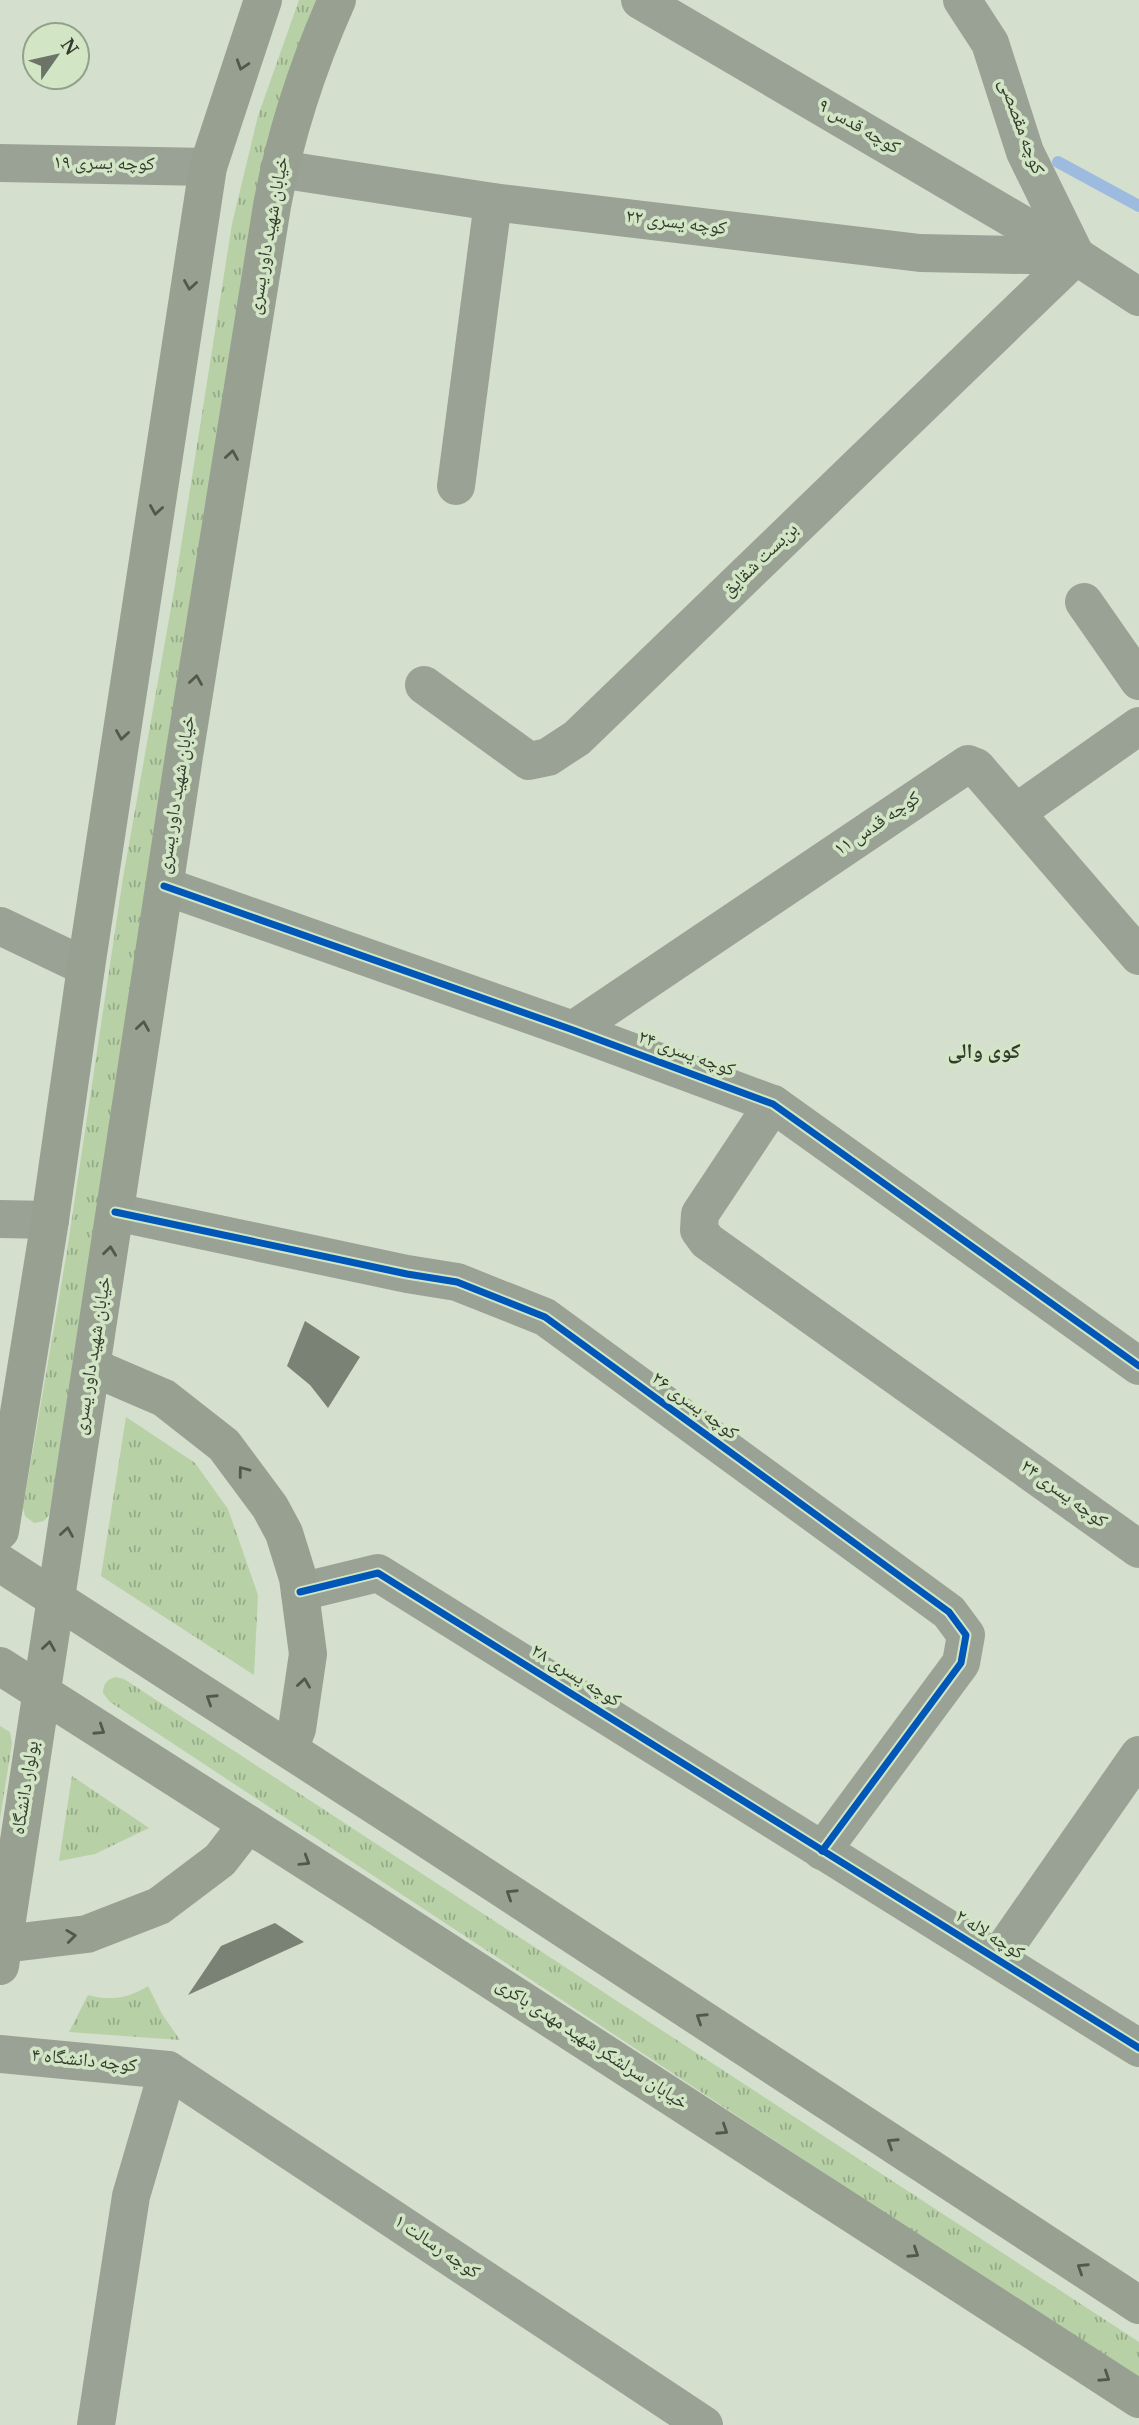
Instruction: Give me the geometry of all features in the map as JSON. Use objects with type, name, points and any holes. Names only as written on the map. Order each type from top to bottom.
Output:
[{"type":"main road","points":[[0,1531],[14,1358],[50,1220],[208,167],[263,0]]},
{"type":"main road","name":"خیابان شهید داور یسری","points":[[42,1693],[164,886],[279,169],[320,38],[337,0]]},
{"type":"main road","points":[[92,1367],[164,1398],[224,1445],[280,1524],[299,1578],[308,1654],[297,1729],[289,1749]]},
{"type":"main road","points":[[0,1563],[1139,2305]]},
{"type":"main road","name":"خیابان سرلشکر شهید مهدی باکری","points":[[0,1667],[1139,2399]]},
{"type":"main road","name":"بولوار دانشگاه","points":[[2,1954],[42,1693]]},
{"type":"main road","points":[[2,1954],[87,1934],[159,1906],[220,1860],[248,1824]]},
{"type":"street","name":"کوچه قدس ۹","points":[[639,0],[1076,256],[1139,297]]},
{"type":"street","name":"کوچه مقصصی","points":[[962,0],[990,43],[1025,152],[1076,256]]},
{"type":"street","name":"کوچه یسری ۱۹","points":[[0,163],[208,167]]},
{"type":"street","name":"کوچه یسری ۲۲","points":[[279,169],[493,202],[920,253],[1076,256]]},
{"type":"street","points":[[456,486],[493,202]]},
{"type":"street","name":"بن‌بست شقایق","points":[[424,685],[529,761],[548,757],[578,738],[1076,256]]},
{"type":"street","points":[[1084,602],[1139,681]]},
{"type":"street","points":[[1017,812],[1139,726]]},
{"type":"street","name":"کوچه قدس ۱۱","points":[[573,1030],[968,764],[976,767],[1017,812],[1139,956]]},
{"type":"street","name":"کوچه یسری ۲۴","points":[[164,886],[573,1030],[773,1104],[1139,1366]]},
{"type":"street","points":[[0,926],[86,967]]},
{"type":"street","name":"کوچه یسری ۲۴","points":[[773,1104],[700,1214],[699,1230],[707,1241],[1139,1549]]},
{"type":"street","name":"کوچه یسری ۲۶","points":[[115,1212],[407,1274],[457,1282],[545,1317],[949,1612],[966,1635],[961,1663],[822,1851]]},
{"type":"street","points":[[0,1219],[50,1220]]},
{"type":"street","name":"کوچه یسری ۲۸","points":[[300,1592],[378,1573],[822,1851]]},
{"type":"street","points":[[997,1959],[1139,1755]]},
{"type":"street","name":"کوچه لاله ۲","points":[[822,1851],[1139,2048]]},
{"type":"street","name":"کوچه دانشگاه ۴","points":[[0,2054],[168,2070]]},
{"type":"street","points":[[96,2425],[131,2196],[168,2070]]},
{"type":"street","name":"کوچه رسالت ۱","points":[[168,2070],[704,2425]]},
{"type":"green space","points":[[299,0],[318,0],[49,1515],[44,1521],[34,1523],[25,1516],[23,1508],[67,1251],[123,878],[174,591],[232,224],[258,116]]},
{"type":"green space","points":[[126,1417],[195,1463],[228,1509],[258,1595],[254,1675],[101,1576]]},
{"type":"green space","points":[[116,1677],[124,1679],[1139,2342],[1139,2377],[962,2264],[110,1702],[103,1693],[104,1687],[106,1682]]},
{"type":"green space","points":[[0,1726],[10,1732],[12,1743],[0,1819]]},
{"type":"green space","points":[[72,1776],[149,1828],[95,1854],[59,1861]]},
{"type":"green space","points":[[148,1986],[162,2014],[180,2040],[69,2032],[88,1995],[119,1998]]},
{"type":"building","points":[[305,1321],[360,1357],[328,1408],[310,1385],[287,1366]]},
{"type":"building","points":[[275,1923],[304,1942],[188,1995],[221,1946]]},
{"type":"waterway","points":[[1058,162],[1139,206]]},
{"type":"cycle path","points":[[164,886],[573,1030],[773,1104],[1139,1366]]},
{"type":"cycle path","points":[[115,1212],[407,1274],[457,1282],[545,1317],[949,1612],[966,1635],[961,1663],[822,1851]]},
{"type":"cycle path","points":[[300,1592],[378,1573],[1139,2048]]},
{"type":"district","name":"کوی والی","points":[[984,1053]]}]
